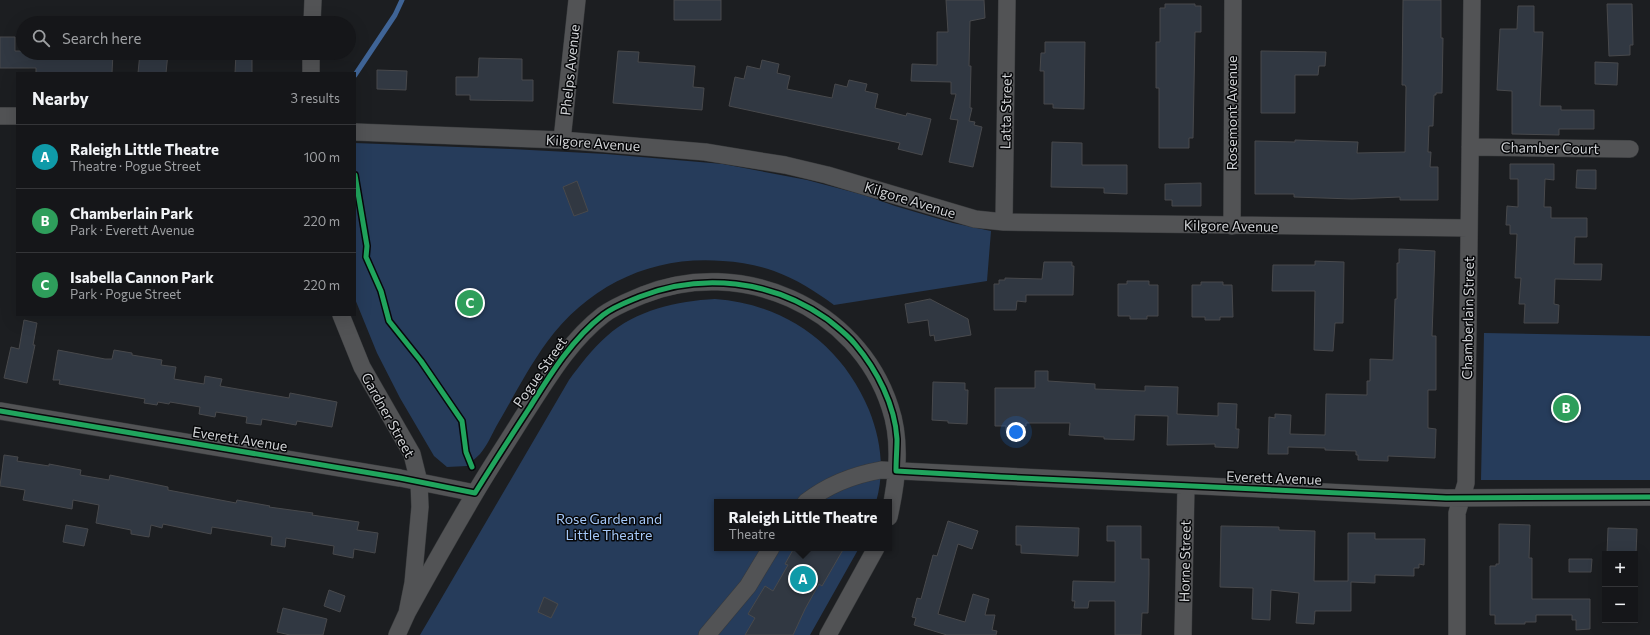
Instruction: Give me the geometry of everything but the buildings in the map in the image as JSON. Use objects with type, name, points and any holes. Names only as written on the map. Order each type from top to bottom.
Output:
[{"type":"street","points":[[312,16],[313,0]]},
{"type":"street","name":"Phelps Avenue","points":[[562,140],[577,0]]},
{"type":"street","name":"Latta Street","points":[[1004,222],[1007,0]]},
{"type":"street","name":"Rosemont Avenue","points":[[1232,226],[1233,0]]},
{"type":"street","name":"Chamberlain Street","points":[[1457,635],[1457,513],[1466,483],[1472,0]]},
{"type":"street","points":[[311,60],[311,72]]},
{"type":"street","points":[[0,116],[16,116]]},
{"type":"street","name":"Kilgore Avenue","points":[[356,132],[562,140],[705,152],[785,165],[875,188],[975,219],[1004,222],[1469,228]]},
{"type":"street","name":"Chamber Court","points":[[1470,147],[1630,149]]},
{"type":"street","name":"Pogue Street","points":[[407,613],[475,493],[563,357],[585,331],[603,315],[625,302],[652,291],[681,284],[712,282],[741,284],[791,298],[816,312],[839,328],[855,343],[873,369],[890,406],[897,438],[896,471],[892,499]]},
{"type":"street","name":"Gardner Street","points":[[341,316],[362,367],[412,454],[419,482],[420,507],[413,583],[407,613],[396,635]]},
{"type":"street","name":"Everett Avenue","points":[[0,411],[419,482],[475,493]]},
{"type":"street","name":"Everett Avenue","points":[[810,499],[828,486],[854,476],[881,470],[993,477],[1461,499],[1650,497]]},
{"type":"street","name":"Horne Street","points":[[1183,635],[1186,486]]},
{"type":"street","points":[[707,635],[748,586],[769,551]]},
{"type":"street","points":[[828,635],[874,551]]},
{"type":"green space","points":[[356,143],[606,154],[723,164],[807,180],[864,195],[953,223],[991,231],[987,281],[834,305],[812,290],[782,274],[749,264],[736,262],[697,260],[671,263],[647,269],[624,278],[602,290],[582,304],[547,342],[533,362],[487,444],[480,454],[467,466],[447,467],[434,456],[400,398],[377,353],[356,301]]},
{"type":"green space","name":"Rose Garden and Little Theatre","points":[[715,299],[765,309],[788,319],[808,332],[827,348],[844,366],[858,387],[873,421],[879,444],[881,467],[877,499],[714,499],[714,551],[857,551],[810,635],[420,635],[569,380],[591,352],[618,327],[644,313],[658,308]]},
{"type":"green space","points":[[1484,333],[1650,336],[1650,480],[1481,480]]},
{"type":"waterway","points":[[356,74],[395,15],[402,0]]},
{"type":"cycle path","points":[[356,181],[367,246],[366,257],[381,291],[389,321],[421,361],[462,421],[466,452],[472,467]]},
{"type":"cycle path","points":[[0,411],[400,478],[475,493],[562,358],[581,335],[603,315],[620,305],[663,289],[687,284],[736,284],[760,288],[806,306],[827,319],[849,337],[855,344],[871,365],[884,388],[893,413],[897,439],[896,471],[1446,498],[1650,497]]},
{"type":"place","name":"Isabella Cannon Park","points":[[470,303]]},
{"type":"place","name":"Chamberlain Park","points":[[1566,408]]},
{"type":"place","name":"Raleigh Little Theatre","points":[[803,579]]}]
